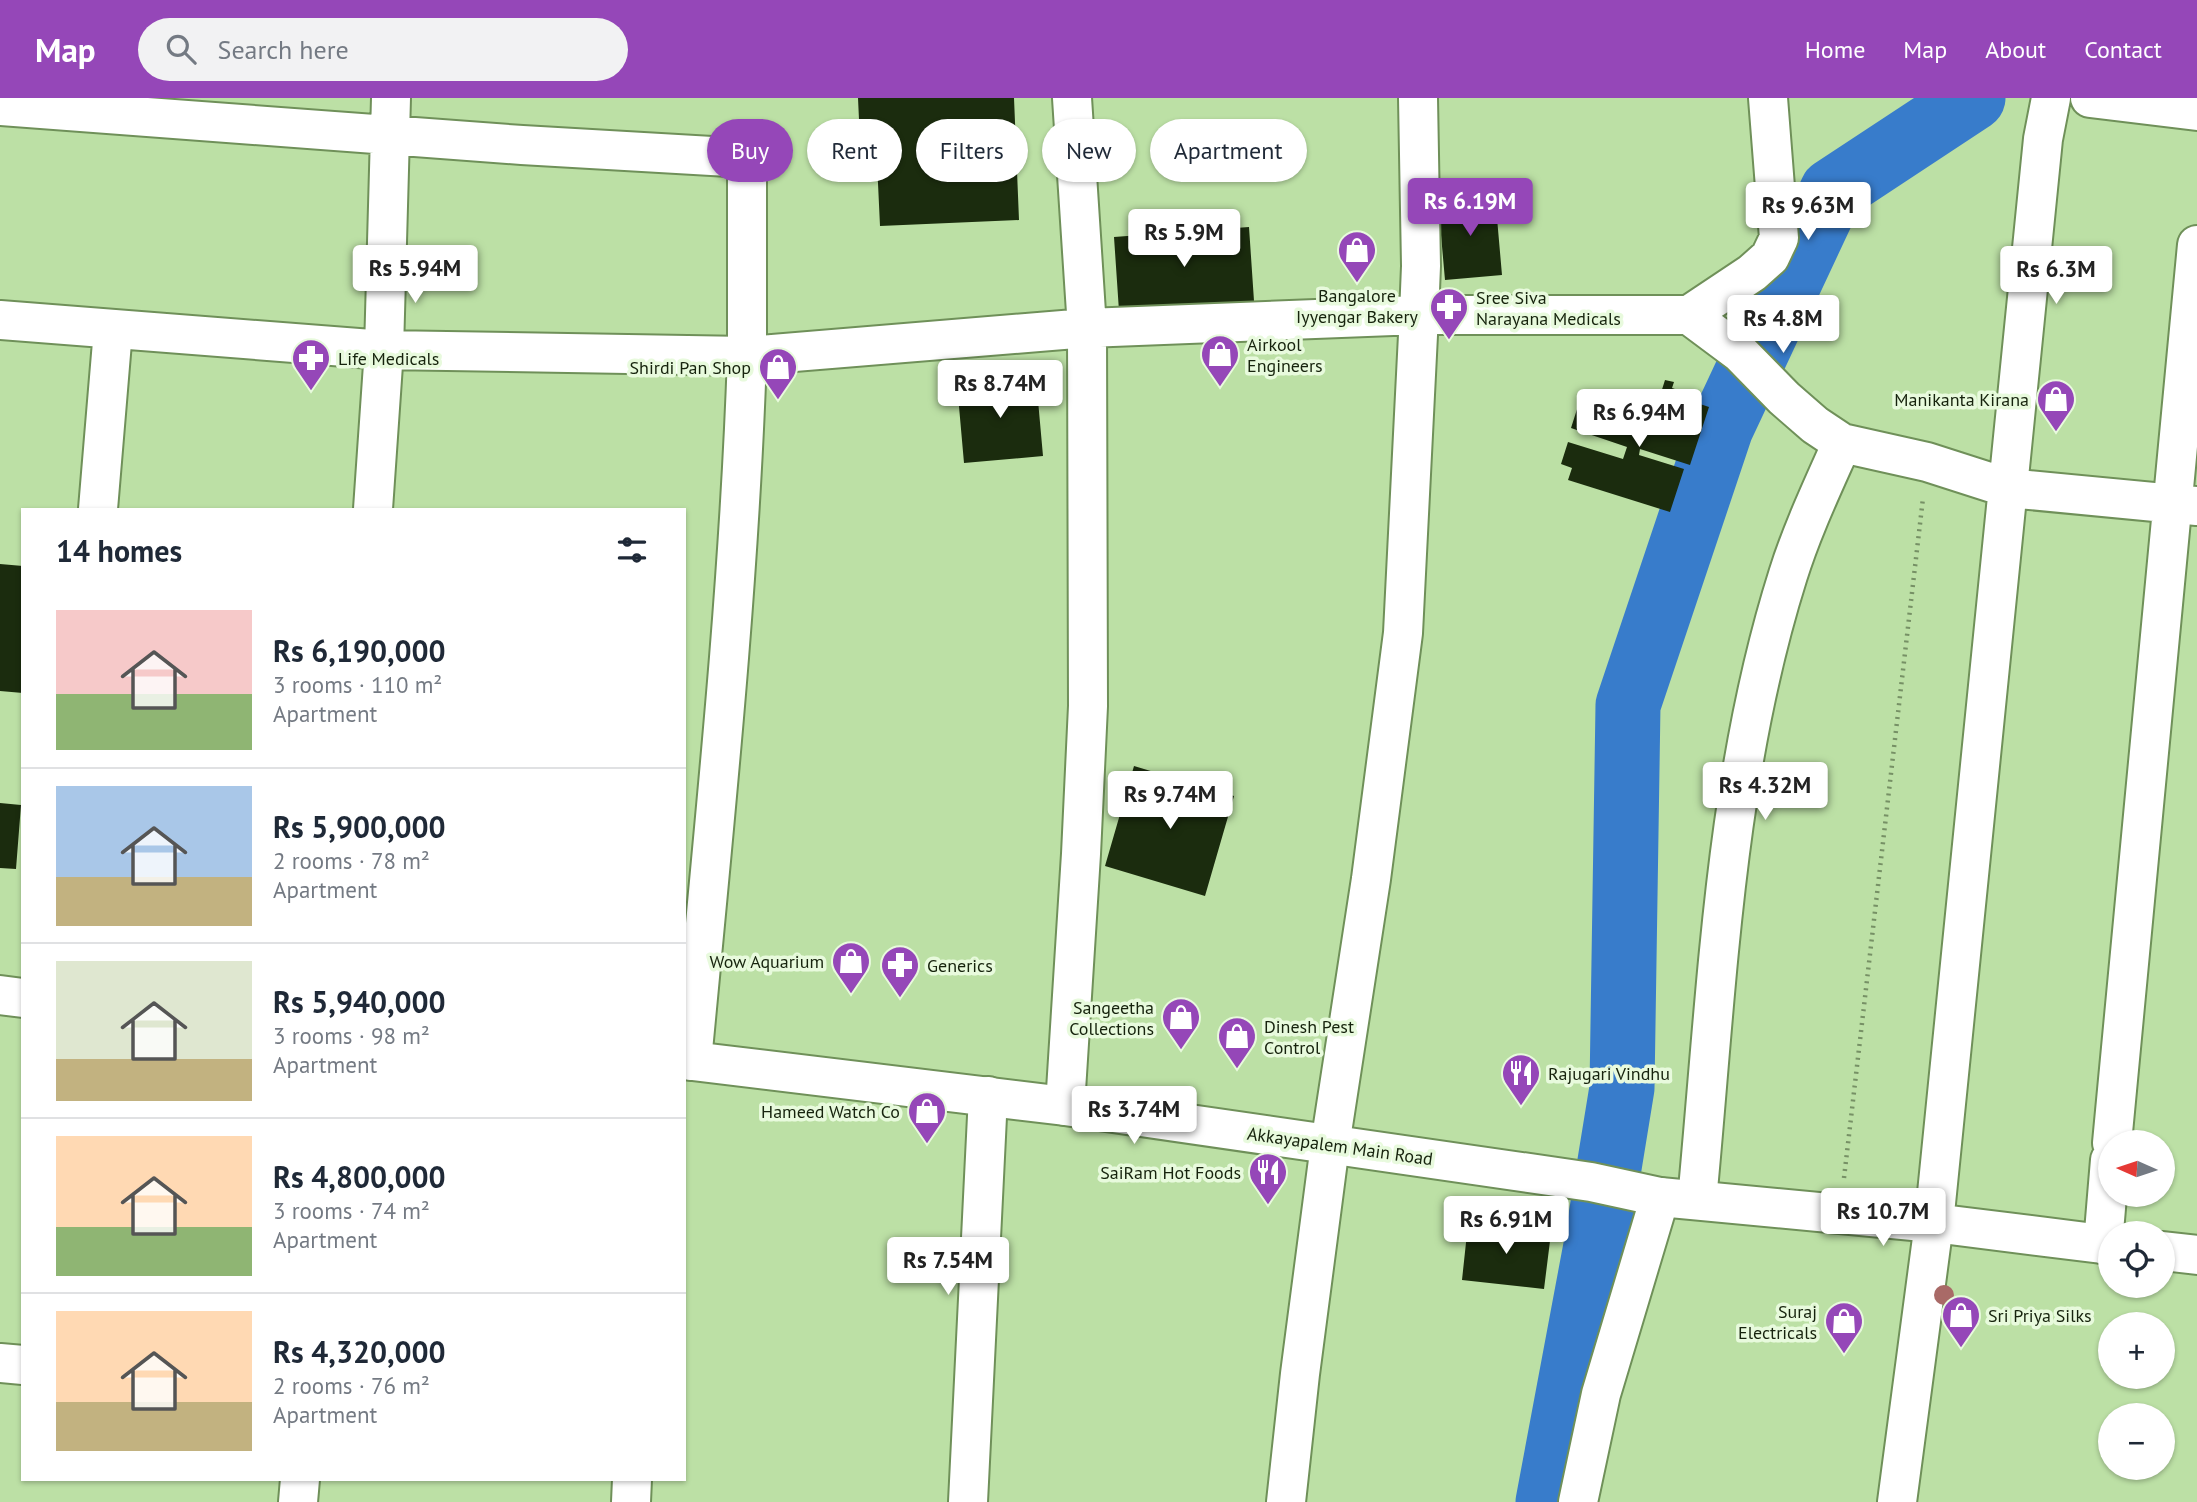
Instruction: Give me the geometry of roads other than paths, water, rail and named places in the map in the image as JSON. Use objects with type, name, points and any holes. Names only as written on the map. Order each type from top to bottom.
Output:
[{"type":"street","points":[[1065,1106],[1082,854],[1088,706],[1087,328],[1072,98]]},
{"type":"street","points":[[1286,1502],[1300,1374],[1371,879],[1403,633],[1421,266],[1418,98]]},
{"type":"street","points":[[0,320],[384,350],[747,356],[1087,328],[1419,315],[1689,315],[1752,273],[1770,257],[1779,239],[1768,98]]},
{"type":"street","points":[[2090,98],[2197,111]]},
{"type":"street","points":[[1897,1502],[1934,1223],[2043,139],[2059,103]]},
{"type":"street","points":[[0,106],[390,116],[522,145],[729,157],[743,163],[747,176],[747,356],[743,492],[688,1061]]},
{"type":"street","points":[[373,508],[384,350],[390,116]]},
{"type":"street","points":[[2113,1130],[2185,505],[2197,245]]},
{"type":"street","points":[[1689,315],[1740,353],[1784,398],[1815,425],[1842,443],[1927,462],[2008,488],[2185,505]]},
{"type":"street","points":[[98,508],[113,330]]},
{"type":"street","points":[[1578,1502],[1601,1394],[1666,1196],[1729,858],[1742,769],[1766,652],[1788,574],[1814,505],[1842,443]]},
{"type":"street","points":[[0,995],[21,998]]},
{"type":"street","name":"Akkayapalem Main Road","points":[[688,1061],[1065,1106],[1591,1182],[1666,1196],[1934,1223],[2098,1244]]},
{"type":"street","points":[[968,1502],[988,1096]]},
{"type":"street","points":[[2175,1252],[2197,1255]]},
{"type":"street","points":[[0,1363],[21,1366]]},
{"type":"street","points":[[298,1502],[300,1481]]},
{"type":"street","points":[[631,1502],[632,1481]]},
{"type":"waterway","points":[[1548,1502],[1598,1235],[1622,1088],[1628,705],[1721,428],[1832,191],[1973,98]]},
{"type":"place","name":"Bangalore Iyyengar Bakery","points":[[1357,284]]},
{"type":"place","name":"Sree Siva Narayana Medicals","points":[[1449,341]]},
{"type":"place","name":"Airkool Engineers","points":[[1220,388]]},
{"type":"place","name":"Life Medicals","points":[[311,392]]},
{"type":"place","name":"Shirdi Pan Shop","points":[[778,401]]},
{"type":"place","name":"Manikanta Kirana","points":[[2056,433]]},
{"type":"place","name":"Wow Aquarium","points":[[851,995]]},
{"type":"place","name":"Generics","points":[[900,999]]},
{"type":"place","name":"Sangeetha Collections","points":[[1181,1051]]},
{"type":"place","name":"Dinesh Pest Control","points":[[1237,1070]]},
{"type":"place","name":"Rajugari Vindhu","points":[[1521,1107]]},
{"type":"place","name":"Hameed Watch Co","points":[[927,1145]]},
{"type":"place","name":"SaiRam Hot Foods","points":[[1268,1206]]},
{"type":"place","name":"Sri Priya Silks","points":[[1961,1349]]},
{"type":"place","name":"Suraj Electricals","points":[[1844,1355]]}]
